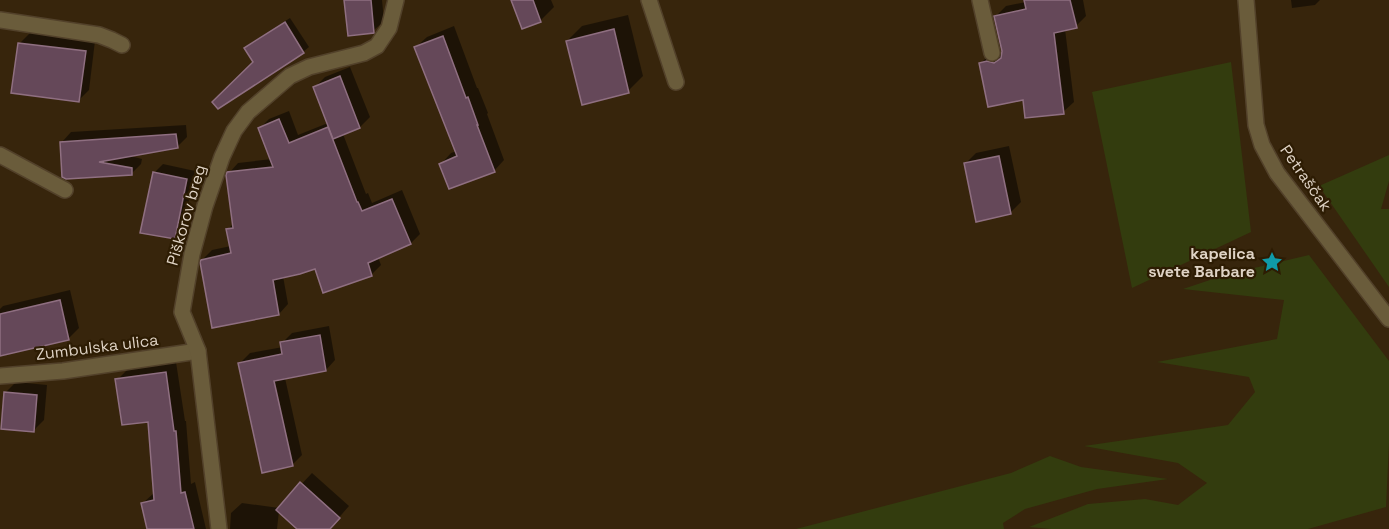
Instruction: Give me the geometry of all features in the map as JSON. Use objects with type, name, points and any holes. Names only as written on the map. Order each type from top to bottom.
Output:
[{"type":"street","name":"Piškorov breg","points":[[219,529],[198,351],[182,312],[192,254],[205,206],[234,130],[248,112],[290,76],[309,67],[364,54],[378,46],[389,28],[396,0]]},
{"type":"street","points":[[649,0],[676,82]]},
{"type":"street","points":[[980,0],[992,53]]},
{"type":"street","name":"Petraščak","points":[[1246,0],[1256,125],[1262,145],[1277,173],[1389,319]]},
{"type":"street","points":[[0,20],[99,35],[122,45]]},
{"type":"street","points":[[0,155],[65,190]]},
{"type":"street","name":"Zumbulska ulica","points":[[0,376],[63,371],[198,351]]},
{"type":"green space","points":[[1231,62],[1251,232],[1132,288],[1092,92]]},
{"type":"green space","points":[[1389,155],[1389,181],[1381,209],[1389,209],[1389,287],[1319,186]]},
{"type":"green space","points":[[1309,255],[1389,361],[1386,507],[1308,529],[1051,529],[1029,527],[1088,504],[1145,499],[1178,505],[1207,483],[1178,463],[1084,446],[1228,425],[1255,392],[1249,377],[1157,362],[1277,339],[1284,300],[1183,289],[1225,275]]},
{"type":"green space","points":[[1050,456],[1081,467],[1168,479],[1097,489],[1025,509],[1003,523],[1004,529],[796,529],[1011,473]]},
{"type":"building","points":[[344,0],[371,0],[374,33],[348,36]]},
{"type":"building","points":[[511,0],[533,0],[541,22],[522,29]]},
{"type":"building","points":[[1024,0],[1070,0],[1077,28],[1054,33],[1064,114],[1025,118],[1023,100],[988,107],[979,63],[987,61],[994,63],[1001,58],[1002,51],[994,16],[1026,9]]},
{"type":"building","points":[[285,22],[304,53],[218,109],[212,102],[253,62],[244,48]]},
{"type":"building","points":[[614,29],[629,93],[582,105],[566,41]]},
{"type":"building","points":[[443,36],[495,172],[449,189],[439,164],[457,156],[414,47]]},
{"type":"building","points":[[18,43],[86,51],[79,102],[11,93]]},
{"type":"building","points":[[340,76],[360,128],[333,139],[313,87]]},
{"type":"building","points":[[279,119],[289,143],[328,127],[362,211],[392,199],[411,244],[368,263],[372,276],[323,293],[315,269],[273,280],[279,315],[212,328],[200,262],[231,253],[226,229],[233,228],[226,175],[227,172],[273,167],[258,128]]},
{"type":"building","points":[[176,134],[178,148],[99,162],[132,168],[132,175],[66,179],[62,177],[60,142]]},
{"type":"building","points":[[999,156],[1011,214],[976,222],[964,163]]},
{"type":"building","points":[[153,172],[187,179],[175,239],[140,233]]},
{"type":"building","points":[[60,300],[69,340],[0,356],[0,314]]},
{"type":"building","points":[[320,335],[326,371],[274,381],[293,466],[262,473],[238,363],[282,354],[280,342]]},
{"type":"building","points":[[166,372],[174,431],[176,431],[181,493],[185,492],[194,529],[147,529],[141,503],[154,500],[148,422],[122,425],[115,379]]},
{"type":"building","points":[[4,392],[37,395],[34,432],[1,429]]},
{"type":"building","points":[[300,482],[340,518],[330,529],[297,529],[276,510]]},
{"type":"place","name":"kapelica svete Barbare","points":[[1272,262]]}]
